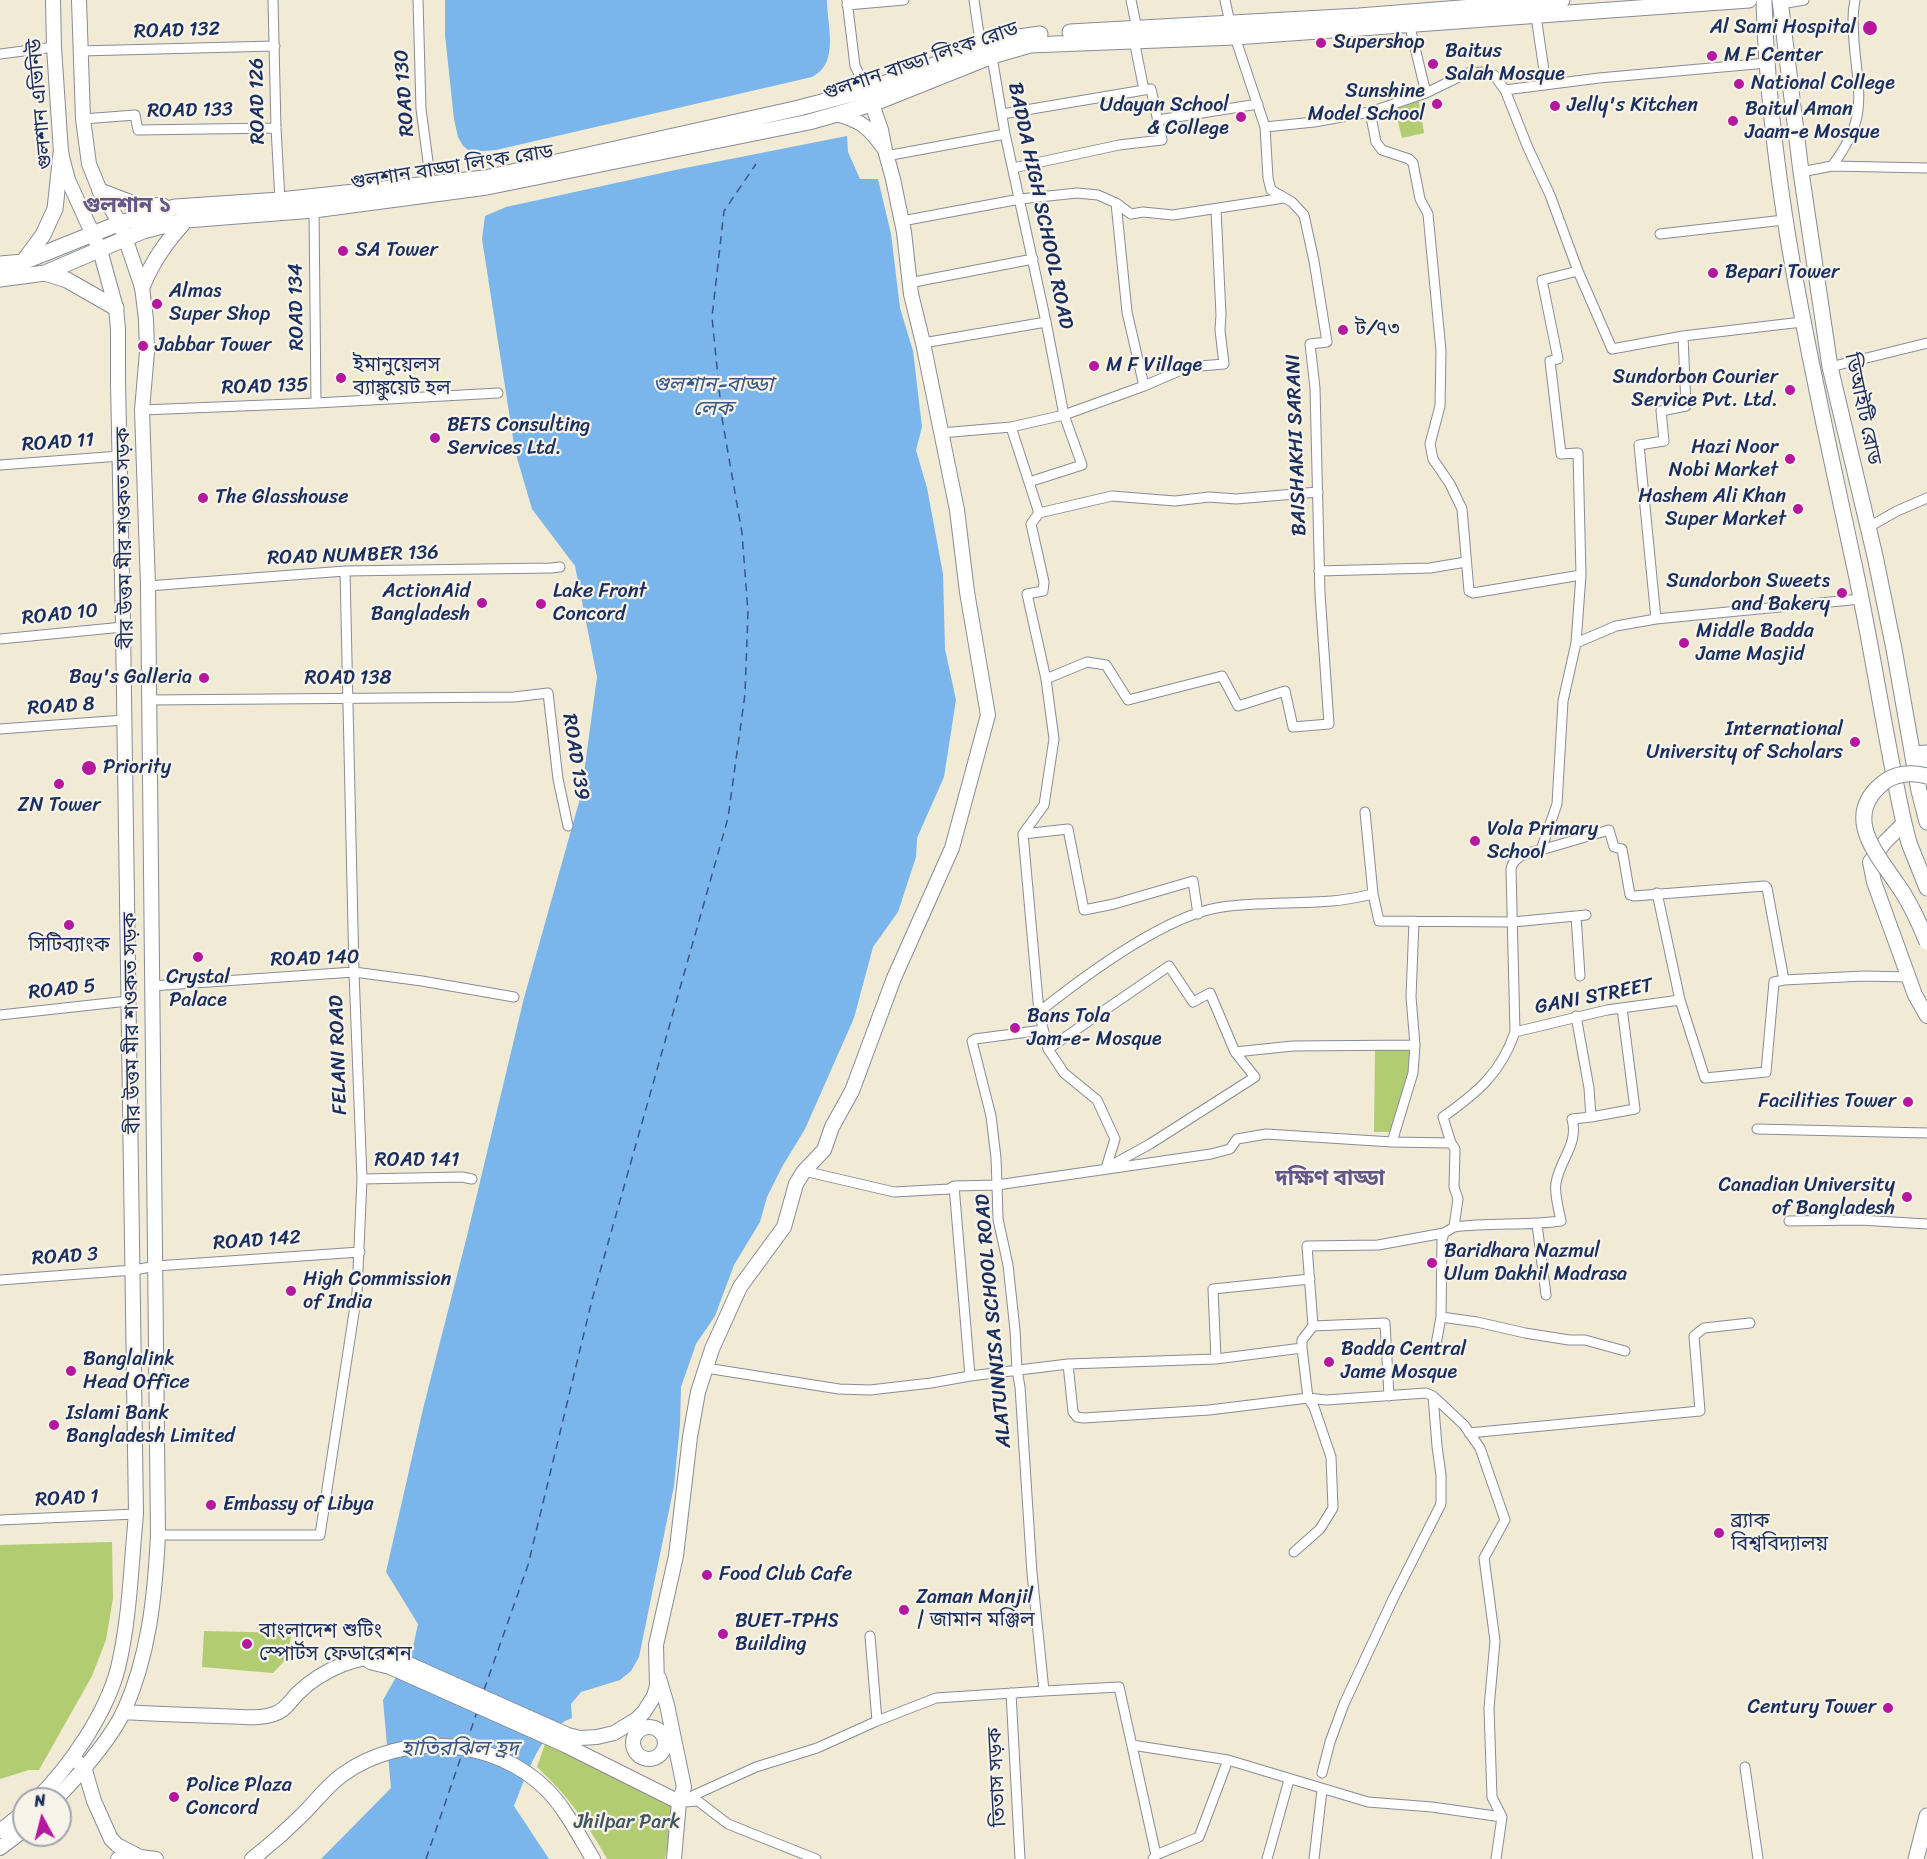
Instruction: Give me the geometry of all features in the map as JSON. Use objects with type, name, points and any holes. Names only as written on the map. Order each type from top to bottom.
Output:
[{"type":"main road","name":"গুলশান এভিনিউ","points":[[53,0],[61,153],[68,180],[94,234]]},
{"type":"main road","name":"গুলশান এভিনিউ","points":[[79,0],[83,119],[89,164],[100,191],[120,224]]},
{"type":"main road","name":"গুলশান বাড্ডা লিংক রোড","points":[[45,273],[143,231],[186,220],[314,210],[490,187],[809,122],[836,114],[869,97],[988,49],[1135,34],[1408,23],[1562,0]]},
{"type":"main road","name":"গুলশান বাড্ডা লিংক রোড","points":[[1232,30],[1534,6],[1749,0]]},
{"type":"main road","points":[[1764,0],[1767,63],[1778,172],[1802,322],[1861,599],[1904,823],[1909,843],[1927,888]]},
{"type":"main road","name":"ডিআইটি রোড","points":[[1781,2],[1800,170],[1830,367],[1920,755],[1927,822]]},
{"type":"main road","name":"গুলশান বাড্ডা লিংক রোড","points":[[175,207],[280,200],[485,178],[799,108],[869,97]]},
{"type":"main road","points":[[669,1742],[660,1755],[653,1758],[646,1759],[634,1748],[635,1727],[654,1696],[657,1686],[656,1645],[676,1556],[690,1437],[698,1392],[716,1339],[740,1287],[784,1227],[796,1184],[824,1150],[832,1127],[852,1091],[894,978],[951,848],[988,715],[967,592],[957,510],[909,283],[902,221],[881,130],[869,97]]},
{"type":"main road","points":[[836,114],[858,121],[873,133],[885,153]]},
{"type":"main road","points":[[23,261],[43,235],[54,209],[61,153]]},
{"type":"main road","points":[[1778,172],[1800,170]]},
{"type":"main road","points":[[100,191],[137,205],[175,207]]},
{"type":"main road","points":[[0,264],[23,261],[120,224],[175,207]]},
{"type":"main road","points":[[142,287],[152,263],[166,242],[186,220]]},
{"type":"main road","name":"বীর উত্তম মীর শওকত সড়ক","points":[[66,1787],[104,1741],[123,1712],[138,1673],[150,1627],[158,1535],[149,699],[142,410],[147,352],[142,287],[120,224]]},
{"type":"main road","name":"বীর উত্তম মীর শওকত সড়ক","points":[[48,1787],[87,1734],[107,1698],[117,1669],[127,1621],[136,1514],[118,329],[116,308],[94,234]]},
{"type":"main road","points":[[0,279],[45,273],[67,280],[116,308]]},
{"type":"main road","points":[[124,720],[149,699]]},
{"type":"main road","points":[[1927,776],[1907,774],[1889,779],[1876,790],[1865,807],[1863,816],[1869,842],[1911,906],[1927,942]]},
{"type":"main road","points":[[1904,823],[1885,842],[1870,862],[1874,882],[1909,977],[1927,1016]]},
{"type":"main road","points":[[123,1712],[269,1716],[284,1709],[298,1693],[332,1669],[363,1657],[378,1655],[571,1742],[625,1775],[679,1802]]},
{"type":"main road","points":[[656,1667],[667,1705],[669,1742],[684,1787],[679,1802],[674,1859]]},
{"type":"main road","points":[[571,1742],[635,1727],[660,1730],[669,1742]]},
{"type":"main road","points":[[252,1859],[343,1775],[379,1755],[412,1748],[457,1747],[492,1755],[534,1778],[558,1802],[593,1859]]},
{"type":"main road","points":[[625,1775],[639,1755]]},
{"type":"main road","points":[[71,1757],[84,1767],[94,1801],[111,1839],[117,1845],[140,1857]]},
{"type":"main road","points":[[1916,1859],[1927,1816]]},
{"type":"main road","points":[[0,1831],[12,1822]]},
{"type":"main road","points":[[118,1859],[140,1857],[156,1859]]},
{"type":"street","name":"ROAD 126","points":[[273,0],[280,200]]},
{"type":"street","name":"ROAD 130","points":[[418,0],[421,109],[434,183]]},
{"type":"street","points":[[869,97],[855,66],[847,3],[904,0]]},
{"type":"street","name":"BADDA HIGH SCHOOL ROAD","points":[[974,0],[988,49],[1047,322],[1064,415],[1082,465],[1029,482]]},
{"type":"street","points":[[1131,0],[1144,90]]},
{"type":"street","points":[[1225,0],[1232,30],[1265,127],[1314,122],[1370,112],[1426,93],[1467,73],[1482,72],[1494,75],[1505,90],[1612,350],[1683,336],[1802,322]]},
{"type":"street","points":[[1781,2],[1804,0]]},
{"type":"street","points":[[1832,165],[1847,145],[1859,109],[1860,99],[1852,23],[1855,0]]},
{"type":"street","points":[[1534,6],[1546,84]]},
{"type":"street","points":[[1408,23],[1426,93]]},
{"type":"street","name":"ROAD 132","points":[[80,51],[275,46]]},
{"type":"street","points":[[0,54],[54,48]]},
{"type":"street","points":[[426,58],[426,106],[434,183]]},
{"type":"street","points":[[1505,90],[1767,63]]},
{"type":"street","points":[[1002,114],[1152,89],[1162,140],[1119,145],[1013,168]]},
{"type":"street","points":[[1158,120],[1258,104]]},
{"type":"street","points":[[1370,112],[1376,142],[1382,150],[1409,159],[1413,164],[1420,199],[1428,214],[1441,351],[1440,406],[1430,444],[1433,459],[1450,484],[1462,509],[1468,591],[1473,593],[1581,575]]},
{"type":"street","name":"ROAD 133","points":[[83,119],[135,115],[138,130],[276,128]]},
{"type":"street","name":"BAISHAKHI SARANI","points":[[1046,679],[1087,662],[1107,665],[1128,699],[1222,676],[1238,706],[1285,691],[1293,727],[1329,724],[1319,571],[1315,388],[1310,344],[1327,342],[1304,215],[1292,202],[1271,190],[1268,178],[1265,127]]},
{"type":"street","points":[[885,153],[1005,135]]},
{"type":"street","points":[[1800,170],[1832,165],[1927,168]]},
{"type":"street","points":[[902,221],[1020,199],[1077,193],[1098,195],[1116,203],[1131,214],[1143,212],[1173,215],[1284,198]]},
{"type":"street","points":[[1116,203],[1127,312],[1144,386]]},
{"type":"street","points":[[941,433],[1011,427],[1064,415],[1144,386],[1188,367],[1224,364],[1220,330],[1216,209]]},
{"type":"street","name":"ROAD 134","points":[[314,210],[316,403]]},
{"type":"street","points":[[1660,234],[1784,220]]},
{"type":"street","points":[[909,283],[1033,259]]},
{"type":"street","points":[[1541,850],[1557,804],[1563,701],[1576,643],[1581,575],[1578,453],[1561,453],[1550,361],[1558,359],[1542,280],[1578,271]]},
{"type":"street","points":[[923,343],[1047,322]]},
{"type":"street","points":[[1656,619],[1639,446],[1664,441],[1661,411],[1686,406],[1683,336]]},
{"type":"street","points":[[1830,367],[1927,343]]},
{"type":"street","name":"ROAD 135","points":[[142,410],[498,393]]},
{"type":"street","points":[[1011,427],[1039,513]]},
{"type":"street","name":"ROAD 11","points":[[0,465],[120,456]]},
{"type":"street","points":[[1106,1168],[1115,1139],[1097,1100],[1064,1073],[1048,1048],[1039,1012],[1023,834],[1044,805],[1054,739],[1046,679],[1027,594],[1043,591],[1044,582],[1031,524],[1039,513],[1112,496],[1175,501],[1209,497],[1236,499],[1318,492]]},
{"type":"street","points":[[1867,528],[1927,498]]},
{"type":"street","points":[[1319,571],[1430,568],[1466,562]]},
{"type":"street","name":"ROAD NUMBER 136","points":[[147,586],[345,572],[560,567]]},
{"type":"street","name":"FELANI ROAD","points":[[158,1535],[320,1535],[357,1293],[362,1179],[346,697],[345,572]]},
{"type":"street","points":[[1576,643],[1616,626],[1656,619],[1861,599]]},
{"type":"street","name":"ROAD 10","points":[[0,639],[123,627]]},
{"type":"street","name":"ROAD 138","points":[[149,699],[514,697],[548,693]]},
{"type":"street","name":"ROAD 139","points":[[548,693],[558,779],[568,826]]},
{"type":"street","name":"ROAD 8","points":[[0,729],[124,720]]},
{"type":"street","points":[[1365,812],[1373,894],[1379,921],[1513,922],[1581,916],[1580,976]]},
{"type":"street","points":[[1023,834],[1068,829],[1084,909],[1114,904],[1192,882],[1198,914]]},
{"type":"street","points":[[1454,1227],[1458,1199],[1454,1187],[1455,1149],[1443,1117],[1485,1085],[1508,1052],[1515,1032],[1512,863],[1531,852],[1609,830],[1614,847],[1622,849],[1630,895],[1765,886],[1784,980],[1864,976],[1909,977]]},
{"type":"street","name":"GANI STREET","points":[[1657,893],[1680,1000],[1705,1077],[1766,1072],[1774,982],[1784,980]]},
{"type":"street","points":[[1039,1012],[1059,996],[1155,932],[1198,914],[1221,907],[1335,901],[1373,894]]},
{"type":"street","points":[[1392,1142],[1413,1073],[1415,1045],[1411,997],[1414,921]]},
{"type":"street","points":[[1048,1048],[1169,966],[1193,1002],[1210,993],[1235,1052],[1255,1077],[1106,1168]]},
{"type":"street","name":"ROAD 140","points":[[151,986],[354,972],[514,997]]},
{"type":"street","name":"GANI STREET","points":[[1515,1032],[1576,1016],[1680,1000]]},
{"type":"street","name":"ROAD 5","points":[[0,1015],[128,1001]]},
{"type":"street","points":[[1294,1552],[1320,1529],[1333,1508],[1331,1457],[1314,1407],[1308,1398],[1302,1348],[1302,1340],[1313,1326],[1307,1246],[1378,1245],[1444,1233],[1454,1227],[1485,1223],[1537,1224],[1561,1221],[1555,1184],[1571,1148],[1575,1130],[1572,1119],[1635,1109],[1622,1008]]},
{"type":"street","points":[[1576,1016],[1589,1088],[1591,1117]]},
{"type":"street","points":[[804,1172],[894,1192],[949,1189],[954,1186],[997,1185],[990,1116],[972,1041],[1044,1030]]},
{"type":"street","points":[[1235,1052],[1293,1046],[1415,1045]]},
{"type":"street","points":[[1756,1129],[1927,1133]]},
{"type":"street","name":"ALATUNNISA SCHOOL ROAD","points":[[1044,1690],[1032,1573],[1015,1330],[1008,1265],[998,1219],[997,1185],[1211,1154],[1230,1149],[1237,1139],[1266,1134],[1392,1142],[1451,1143]]},
{"type":"street","name":"ROAD 141","points":[[362,1179],[462,1177],[472,1179]]},
{"type":"street","points":[[954,1186],[970,1376]]},
{"type":"street","points":[[1789,1221],[1860,1220],[1927,1224]]},
{"type":"street","points":[[1537,1224],[1546,1295]]},
{"type":"street","points":[[1435,1350],[1442,1317],[1442,1240],[1444,1233]]},
{"type":"street","name":"ROAD 142","points":[[134,1270],[156,1266],[360,1252]]},
{"type":"street","name":"ROAD 3","points":[[0,1280],[134,1270]]},
{"type":"street","points":[[1216,1359],[1213,1289],[1310,1278]]},
{"type":"street","points":[[1442,1317],[1525,1333],[1569,1340],[1585,1340],[1625,1352]]},
{"type":"street","points":[[1313,1326],[1385,1323],[1389,1396]]},
{"type":"street","points":[[1469,1433],[1700,1411],[1694,1336],[1704,1328],[1750,1323]]},
{"type":"street","points":[[706,1368],[839,1389],[870,1390],[1068,1364],[1216,1359],[1302,1348]]},
{"type":"street","points":[[1068,1364],[1073,1412],[1077,1417],[1209,1410],[1308,1398],[1326,1400],[1426,1393],[1433,1396],[1469,1433],[1480,1448],[1505,1520],[1484,1558],[1495,1641],[1489,1708],[1492,1797],[1502,1817],[1496,1859]]},
{"type":"street","points":[[1322,1773],[1344,1704],[1441,1504],[1442,1475],[1433,1396]]},
{"type":"street","name":"ROAD 1","points":[[0,1520],[136,1514]]},
{"type":"street","points":[[870,1636],[877,1721]]},
{"type":"street","points":[[679,1802],[756,1767],[817,1748],[936,1698],[1119,1687],[1154,1857],[1199,1838],[1228,1760]]},
{"type":"street","name":"তিতাস সড়ক","points":[[1011,1693],[1020,1859]]},
{"type":"street","points":[[1132,1745],[1228,1760],[1368,1802],[1432,1807],[1502,1817]]},
{"type":"street","points":[[1745,1767],[1758,1859]]},
{"type":"street","points":[[1267,1859],[1289,1780]]},
{"type":"street","points":[[1314,1859],[1322,1790]]},
{"type":"street","points":[[679,1802],[698,1801],[728,1824],[816,1859]]},
{"type":"green space","points":[[1419,101],[1424,133],[1402,138],[1395,109]]},
{"type":"green space","points":[[1375,1050],[1410,1050],[1410,1071],[1394,1132],[1374,1132]]},
{"type":"green space","points":[[112,1542],[113,1598],[106,1640],[92,1676],[39,1770],[29,1770],[0,1779],[0,1545]]},
{"type":"green space","name":"বাংলাদেশ শুটিং স্পোর্টস ফেডারেশন","points":[[204,1631],[291,1633],[289,1656],[273,1673],[202,1667]]},
{"type":"green space","name":"Jhilpar Park","points":[[546,1741],[676,1807],[665,1859],[607,1859],[576,1810],[537,1767]]},
{"type":"water","points":[[445,0],[827,0],[829,53],[821,71],[812,77],[496,150],[471,152],[463,146],[458,137],[454,119],[445,35]]},
{"type":"water","name":"গুলশান-বাড্ডা লেক","points":[[847,136],[848,152],[860,179],[878,179],[891,234],[900,308],[913,351],[922,427],[916,450],[927,488],[943,574],[945,649],[956,700],[944,777],[917,838],[916,857],[898,912],[873,947],[854,1018],[805,1129],[767,1197],[760,1222],[734,1265],[715,1316],[696,1344],[681,1387],[674,1486],[639,1657],[631,1671],[620,1680],[581,1692],[571,1704],[572,1718],[551,1732],[535,1755],[514,1806],[549,1859],[321,1859],[391,1788],[383,1700],[413,1647],[418,1624],[386,1572],[423,1409],[524,998],[581,795],[597,677],[575,566],[532,509],[515,451],[482,239],[485,216],[506,207]]},
{"type":"ferry route","points":[[484,1690],[528,1565],[592,1300],[728,818],[745,694],[748,612],[742,533],[722,418],[712,317],[724,211],[756,164]]},
{"type":"ferry route","points":[[466,1744],[477,1712]]},
{"type":"ferry route","points":[[426,1859],[462,1754]]},
{"type":"place","name":"Al Sami Hospital","points":[[1870,28]]},
{"type":"place","name":"Supershop","points":[[1321,43]]},
{"type":"place","name":"M F Center","points":[[1712,56]]},
{"type":"place","name":"Baitus Salah Mosque","points":[[1433,64]]},
{"type":"place","name":"National College","points":[[1739,84]]},
{"type":"place","name":"Sunshine Model School","points":[[1437,104]]},
{"type":"place","name":"Jelly's Kitchen","points":[[1555,106]]},
{"type":"place","name":"Udayan School & College","points":[[1241,117]]},
{"type":"place","name":"Baitul Aman Jaam-e Mosque","points":[[1733,121]]},
{"type":"place","name":"SA Tower","points":[[343,251]]},
{"type":"place","name":"Bepari Tower","points":[[1713,273]]},
{"type":"place","name":"Almas Super Shop","points":[[157,304]]},
{"type":"place","name":"ট/৭৩","points":[[1343,330]]},
{"type":"place","name":"Jabbar Tower","points":[[143,346]]},
{"type":"place","name":"M F Village","points":[[1094,366]]},
{"type":"place","name":"ইমানুয়েলস ব্যাঙ্কুয়েট হল","points":[[341,378]]},
{"type":"place","name":"Sundorbon Courier Service Pvt. Ltd.","points":[[1790,390]]},
{"type":"place","name":"BETS Consulting Services Ltd.","points":[[435,438]]},
{"type":"place","name":"Hazi Noor Nobi Market","points":[[1790,459]]},
{"type":"place","name":"The Glasshouse","points":[[203,498]]},
{"type":"place","name":"Hashem Ali Khan Super Market","points":[[1798,509]]},
{"type":"place","name":"Sundorbon Sweets and Bakery","points":[[1842,593]]},
{"type":"place","name":"ActionAid Bangladesh","points":[[482,603]]},
{"type":"place","name":"Lake Front Concord","points":[[541,604]]},
{"type":"place","name":"Middle Badda Jame Masjid","points":[[1684,643]]},
{"type":"place","name":"Bay's Galleria","points":[[204,678]]},
{"type":"place","name":"International University of Scholars","points":[[1855,742]]},
{"type":"place","name":"Priority","points":[[89,768]]},
{"type":"place","name":"ZN Tower","points":[[59,784]]},
{"type":"place","name":"Vola Primary School","points":[[1475,841]]},
{"type":"place","name":"সিটিব্যাংক","points":[[69,925]]},
{"type":"place","name":"Crystal Palace","points":[[198,957]]},
{"type":"place","name":"Bans Tola Jam-e- Mosque","points":[[1015,1028]]},
{"type":"place","name":"Facilities Tower","points":[[1908,1102]]},
{"type":"place","name":"Canadian University of Bangladesh","points":[[1907,1197]]},
{"type":"place","name":"Baridhara Nazmul Ulum Dakhil Madrasa","points":[[1432,1263]]},
{"type":"place","name":"High Commission of India","points":[[291,1291]]},
{"type":"place","name":"Badda Central Jame Mosque","points":[[1329,1362]]},
{"type":"place","name":"Banglalink Head Office","points":[[71,1371]]},
{"type":"place","name":"Islami Bank Bangladesh Limited","points":[[54,1425]]},
{"type":"place","name":"Embassy of Libya","points":[[211,1505]]},
{"type":"place","name":"ব্র্যাক বিশ্ববিদ্যালয়","points":[[1719,1533]]},
{"type":"place","name":"Food Club Cafe","points":[[707,1575]]},
{"type":"place","name":"Zaman Manjil | জামান মঞ্জিল","points":[[904,1610]]},
{"type":"place","name":"BUET-TPHS Building","points":[[723,1634]]},
{"type":"place","name":"বাংলাদেশ শুটিং স্পোর্টস ফেডারেশন","points":[[247,1644]]},
{"type":"place","name":"Century Tower","points":[[1888,1708]]},
{"type":"place","name":"Police Plaza Concord","points":[[174,1797]]},
{"type":"district","name":"গুলশান ১","points":[[127,206]]},
{"type":"district","name":"দক্ষিণ বাড্ডা","points":[[1330,1179]]},
{"type":"water label","name":"হাতিরঝিল হ্রদ","points":[[460,1750]]}]
